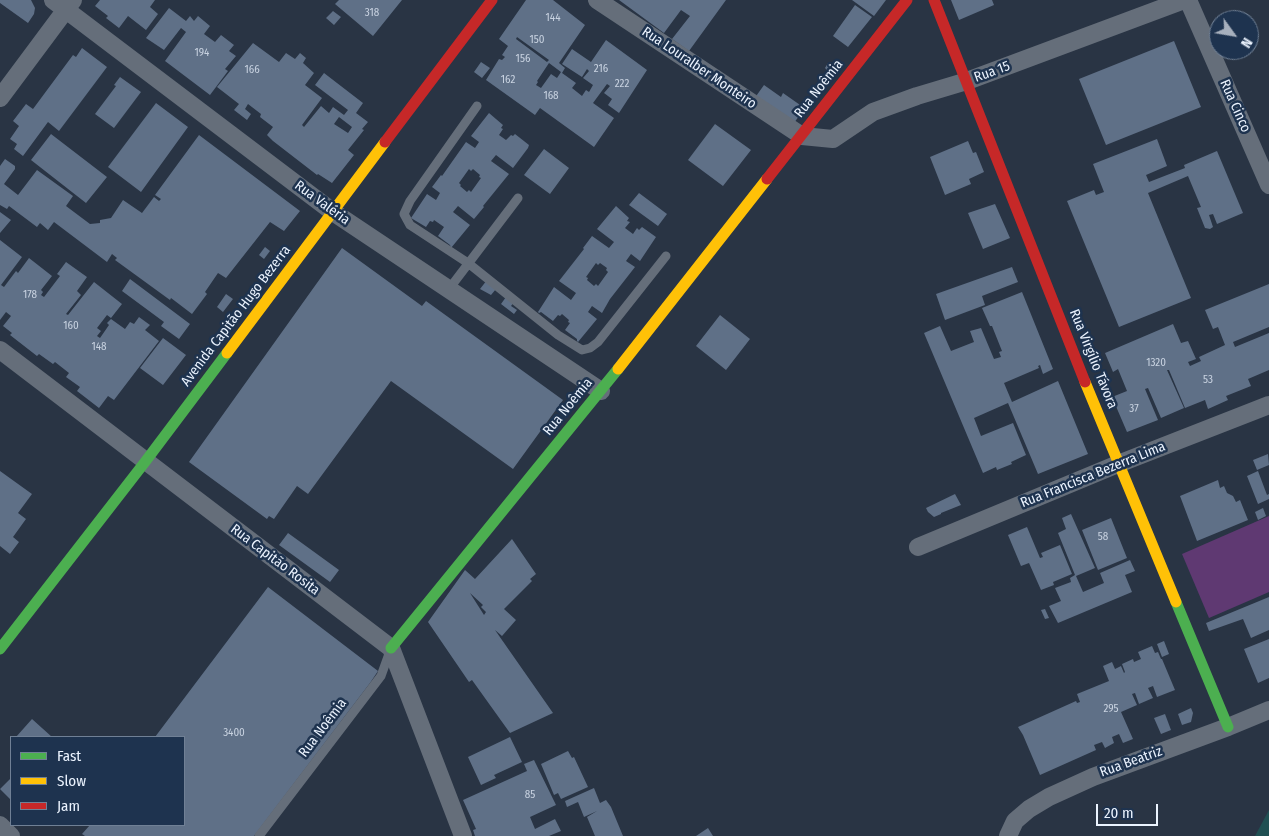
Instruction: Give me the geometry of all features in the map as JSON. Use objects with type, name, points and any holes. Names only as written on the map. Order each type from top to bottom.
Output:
[{"type":"street","name":"Avenida Capitão Hugo Bezerra","points":[[0,649],[145,462],[492,0]]},
{"type":"street","name":"Rua Louralber Monteiro","points":[[597,0],[802,136]]},
{"type":"street","name":"Rua Noêmia","points":[[391,648],[601,391],[907,0]]},
{"type":"street","name":"Rua Virgílio Távora","points":[[934,0],[1118,464],[1228,727]]},
{"type":"street","name":"Rua 15","points":[[802,136],[833,138],[873,112],[967,81],[1184,0]]},
{"type":"street","name":"Rua Cinco","points":[[1188,0],[1269,185]]},
{"type":"street","name":"Rua Valéria","points":[[64,3],[334,212],[601,391]]},
{"type":"street","points":[[0,98],[64,3]]},
{"type":"street","name":"Rua Capitão Rosita","points":[[0,350],[391,648]]},
{"type":"street","name":"Rua Francisca Bezerra Lima","points":[[918,547],[1118,464],[1269,405]]},
{"type":"street","points":[[391,648],[463,836]]},
{"type":"street","name":"Rua Beatriz","points":[[1008,836],[1015,821],[1029,809],[1049,797],[1093,777],[1269,710]]},
{"type":"street","points":[[0,825],[11,836]]},
{"type":"lane","points":[[477,106],[410,201],[404,214],[410,225],[468,263],[558,334],[582,350],[590,348],[598,342],[666,256]]},
{"type":"lane","points":[[449,289],[518,198]]},
{"type":"lane","name":"Rua Noêmia","points":[[258,836],[381,676],[391,648]]},
{"type":"shaded area","points":[[1269,516],[1269,592],[1209,618],[1182,554]]},
{"type":"shaded area","points":[[1269,810],[1269,836],[1255,836]]},
{"type":"building","points":[[0,0],[31,0],[35,8],[34,14],[28,23],[0,3]]},
{"type":"building","points":[[100,0],[155,0],[150,7],[158,14],[146,30],[128,16],[119,28],[95,6]]},
{"type":"building","points":[[339,0],[402,0],[373,36],[335,4]]},
{"type":"building","points":[[526,0],[553,0],[585,25],[559,63],[565,68],[562,73],[576,83],[572,88],[582,96],[586,90],[589,92],[593,85],[583,78],[589,71],[587,69],[582,77],[562,64],[572,49],[591,62],[606,40],[647,70],[619,113],[608,105],[612,99],[604,93],[610,86],[607,84],[593,103],[614,118],[594,147],[540,108],[535,115],[486,80],[499,59],[502,60],[505,57],[502,55],[508,46],[499,39]],"holes":[[[517,37],[549,60],[547,62],[516,39]],[[549,63],[561,72],[557,78],[551,74],[541,88],[536,85],[537,81]]]},
{"type":"building","points":[[619,0],[726,0],[689,51],[672,39],[690,16],[681,10],[664,33]]},
{"type":"building","points":[[852,0],[886,0],[874,16]]},
{"type":"building","points":[[951,0],[992,0],[994,5],[959,20]]},
{"type":"building","points":[[855,5],[872,17],[848,47],[833,36]]},
{"type":"building","points":[[169,8],[186,21],[190,16],[194,21],[198,16],[210,26],[204,34],[215,42],[221,35],[234,45],[229,51],[236,56],[225,69],[228,71],[210,95],[165,61],[186,32],[181,28],[164,50],[146,38]]},
{"type":"building","points":[[333,11],[341,17],[334,25],[326,18]]},
{"type":"building","points":[[1174,41],[1201,107],[1106,145],[1079,79]]},
{"type":"building","points":[[253,43],[279,62],[286,53],[295,59],[300,53],[306,58],[303,63],[314,73],[305,85],[322,98],[302,125],[304,127],[321,106],[329,113],[333,107],[344,115],[348,110],[315,85],[324,73],[363,103],[356,113],[368,122],[348,150],[354,155],[332,183],[317,175],[273,141],[267,135],[273,127],[260,117],[261,114],[248,104],[245,109],[251,114],[247,120],[234,110],[239,104],[217,87]],"holes":[[[339,117],[352,127],[348,133],[334,124]]]},
{"type":"building","points":[[82,48],[107,67],[59,131],[48,122],[23,156],[14,149],[17,144],[10,139],[19,126],[13,121],[26,104],[33,109],[73,55],[76,57]]},
{"type":"building","points":[[481,62],[490,68],[482,78],[474,72]]},
{"type":"building","points":[[828,63],[834,67],[830,73],[825,68]]},
{"type":"building","points":[[120,77],[141,92],[114,128],[95,114],[116,86],[114,85]]},
{"type":"building","points":[[764,85],[781,97],[783,93],[803,107],[800,111],[802,112],[791,127],[754,99]]},
{"type":"building","points":[[156,103],[188,127],[141,192],[108,167]]},
{"type":"building","points":[[489,113],[503,125],[499,135],[506,140],[515,134],[529,145],[513,168],[496,155],[491,161],[509,174],[474,219],[458,206],[453,212],[470,225],[451,248],[450,245],[438,236],[444,227],[434,220],[433,222],[430,221],[426,227],[411,218],[427,194],[436,200],[440,193],[432,187],[466,142],[475,148],[479,142],[471,136]],"holes":[[[469,169],[471,171],[473,169],[481,178],[471,192],[469,190],[467,192],[459,183]]]},
{"type":"building","points":[[715,124],[751,150],[723,186],[688,160]]},
{"type":"building","points":[[51,134],[107,177],[86,203],[31,160]]},
{"type":"building","points":[[199,135],[300,211],[284,231],[270,222],[226,278],[218,273],[205,292],[207,294],[192,314],[115,260],[117,258],[112,254],[107,262],[54,222],[48,230],[40,223],[37,227],[9,206],[7,209],[0,205],[0,166],[5,159],[15,166],[15,169],[4,184],[18,195],[37,170],[73,196],[66,206],[90,224],[100,223],[100,220],[111,218],[123,200],[142,213],[154,197],[159,201],[161,199],[155,195]]},
{"type":"building","points":[[1157,139],[1167,166],[1146,175],[1149,182],[1185,168],[1184,165],[1217,151],[1243,213],[1217,224],[1213,214],[1209,215],[1213,227],[1210,229],[1205,228],[1197,208],[1201,207],[1188,176],[1148,193],[1191,298],[1119,327],[1067,201],[1094,190],[1096,195],[1104,192],[1093,164]]},
{"type":"building","points":[[968,141],[973,153],[976,152],[984,172],[969,179],[971,184],[945,195],[930,157]]},
{"type":"building","points":[[544,149],[569,168],[550,194],[524,175]]},
{"type":"building","points":[[639,193],[667,214],[658,226],[629,205]]},
{"type":"building","points":[[995,204],[1010,238],[983,249],[968,213]]},
{"type":"building","points":[[616,206],[629,218],[627,221],[630,222],[625,228],[633,234],[637,228],[639,230],[642,227],[656,237],[640,261],[631,254],[626,261],[635,267],[610,299],[602,313],[592,306],[588,312],[597,319],[578,342],[577,339],[565,330],[570,323],[562,314],[558,315],[553,321],[541,312],[538,312],[554,287],[571,300],[576,293],[559,281],[592,236],[609,248],[614,242],[597,229]],"holes":[[[596,263],[598,265],[600,263],[607,268],[608,272],[598,286],[596,284],[594,286],[586,277]]]},
{"type":"building","points":[[0,212],[11,220],[0,233]]},
{"type":"building","points":[[0,240],[22,257],[1,285],[4,287],[29,258],[52,276],[41,290],[43,292],[41,295],[44,297],[60,276],[57,274],[66,262],[87,277],[77,291],[81,295],[66,314],[68,315],[94,282],[122,304],[111,318],[107,315],[97,328],[101,331],[97,336],[100,338],[111,319],[125,329],[130,322],[134,324],[139,317],[150,325],[145,330],[159,341],[114,400],[108,396],[99,408],[77,391],[80,387],[66,377],[69,373],[55,362],[53,364],[39,354],[37,356],[10,335],[12,333],[3,326],[11,316],[6,312],[0,320]]},
{"type":"building","points":[[265,247],[270,251],[264,259],[259,255]]},
{"type":"building","points":[[342,248],[422,306],[426,301],[563,400],[513,469],[391,381],[308,494],[297,486],[274,519],[269,516],[267,519],[189,462]]},
{"type":"building","points":[[1012,267],[1018,282],[982,296],[985,305],[945,320],[936,294]]},
{"type":"building","points":[[130,279],[190,324],[179,339],[161,326],[164,322],[122,291]]},
{"type":"building","points":[[487,280],[496,289],[491,295],[480,289]]},
{"type":"building","points":[[1269,284],[1269,327],[1233,342],[1235,347],[1269,333],[1269,370],[1248,379],[1251,386],[1226,396],[1228,400],[1208,409],[1205,400],[1185,408],[1169,370],[1167,370],[1184,408],[1161,418],[1148,388],[1145,389],[1158,420],[1127,432],[1112,397],[1127,391],[1118,369],[1113,372],[1105,353],[1173,324],[1181,343],[1188,341],[1196,359],[1188,362],[1190,366],[1201,361],[1199,357],[1225,345],[1218,327],[1213,329],[1205,310]]},
{"type":"building","points":[[1022,292],[1053,369],[1043,374],[1040,365],[1038,366],[1039,368],[1004,383],[1012,402],[1058,381],[1088,454],[1038,474],[1008,403],[974,418],[981,436],[1013,423],[1026,455],[1011,462],[1012,464],[997,470],[996,467],[983,473],[924,333],[940,326],[951,351],[974,342],[970,331],[981,328],[994,359],[1001,357],[999,352],[1002,351],[982,308]]},
{"type":"building","points":[[226,294],[233,299],[223,312],[217,307]]},
{"type":"building","points":[[506,297],[514,302],[511,306],[517,310],[514,314],[501,304]]},
{"type":"building","points":[[720,315],[750,339],[726,370],[696,346]]},
{"type":"building","points":[[163,338],[186,355],[163,385],[140,368]]},
{"type":"building","points":[[1268,454],[1269,465],[1257,470],[1253,460]]},
{"type":"building","points":[[0,471],[32,494],[18,513],[26,519],[13,537],[19,542],[10,554],[0,546]]},
{"type":"building","points":[[1258,471],[1267,495],[1269,494],[1269,499],[1258,504],[1247,476]]},
{"type":"building","points":[[1218,480],[1220,488],[1224,486],[1227,493],[1233,496],[1236,502],[1240,500],[1248,520],[1197,541],[1180,496]]},
{"type":"building","points":[[955,494],[961,505],[934,517],[928,512],[926,508]]},
{"type":"building","points":[[1263,508],[1266,516],[1258,520],[1255,512]]},
{"type":"building","points":[[1071,514],[1095,568],[1076,576],[1083,592],[1104,583],[1100,573],[1130,560],[1135,571],[1125,575],[1132,592],[1058,623],[1049,606],[1061,601],[1055,588],[1071,582],[1070,578],[1075,575],[1058,533],[1066,529],[1062,518]]},
{"type":"building","points":[[1111,518],[1127,558],[1098,570],[1082,530]]},
{"type":"building","points":[[1027,527],[1040,558],[1043,557],[1041,553],[1060,545],[1072,574],[1053,582],[1054,585],[1041,590],[1029,563],[1021,566],[1008,535]]},
{"type":"building","points":[[288,533],[339,570],[330,582],[279,545]]},
{"type":"building","points":[[512,539],[536,574],[530,579],[532,581],[504,609],[516,620],[502,636],[495,630],[553,713],[510,733],[472,680],[469,682],[428,622],[465,570],[475,579]],"holes":[[[470,593],[483,605],[481,607],[486,612],[484,615]]]},
{"type":"building","points":[[268,587],[378,671],[254,836],[85,836],[82,834],[89,826],[185,826],[185,736],[156,736]]},
{"type":"building","points":[[1269,597],[1269,630],[1251,638],[1243,619],[1209,631],[1206,623]]},
{"type":"building","points":[[1045,609],[1049,618],[1045,619],[1041,610]]},
{"type":"building","points":[[1269,639],[1269,678],[1258,683],[1244,649]]},
{"type":"building","points":[[1164,641],[1169,654],[1162,657],[1157,644]]},
{"type":"building","points":[[1152,646],[1155,653],[1158,652],[1162,659],[1175,690],[1157,697],[1153,686],[1148,688],[1153,698],[1139,704],[1135,693],[1132,694],[1137,705],[1121,712],[1133,739],[1123,743],[1119,734],[1112,737],[1114,743],[1105,748],[1102,742],[1094,745],[1096,750],[1040,775],[1018,727],[1076,701],[1077,703],[1080,702],[1077,694],[1109,681],[1103,666],[1112,662],[1115,669],[1121,666],[1124,673],[1122,664],[1133,659],[1134,662],[1141,659],[1138,652]]},
{"type":"building","points":[[1191,708],[1193,713],[1191,722],[1182,725],[1178,714]]},
{"type":"building","points":[[1165,714],[1171,730],[1161,734],[1154,718]]},
{"type":"building","points":[[32,719],[51,736],[17,736]]},
{"type":"building","points":[[510,737],[522,762],[494,775],[496,778],[481,785],[468,757]]},
{"type":"building","points":[[568,751],[572,758],[574,757],[588,787],[561,799],[558,793],[554,795],[541,764]]},
{"type":"building","points":[[534,760],[556,805],[530,817],[535,829],[555,819],[561,831],[549,836],[475,836],[473,830],[476,829],[463,800],[527,771],[524,764]]},
{"type":"building","points":[[10,779],[10,799],[0,789]]},
{"type":"building","points":[[594,788],[600,803],[606,800],[611,807],[623,836],[595,836],[587,817],[597,811],[584,817],[578,802],[567,807],[565,801]]},
{"type":"building","points":[[708,828],[713,836],[696,836]]},
{"type":"traffic: fast","points":[[0,649],[227,353]]},
{"type":"traffic: fast","points":[[391,648],[618,369]]},
{"type":"traffic: fast","points":[[1176,602],[1228,727]]},
{"type":"traffic: slow","points":[[227,353],[385,142]]},
{"type":"traffic: slow","points":[[618,369],[767,179]]},
{"type":"traffic: slow","points":[[1085,382],[1176,602]]},
{"type":"traffic: jam","points":[[385,142],[492,0]]},
{"type":"traffic: jam","points":[[767,179],[907,0]]},
{"type":"traffic: jam","points":[[934,0],[1085,382]]}]
